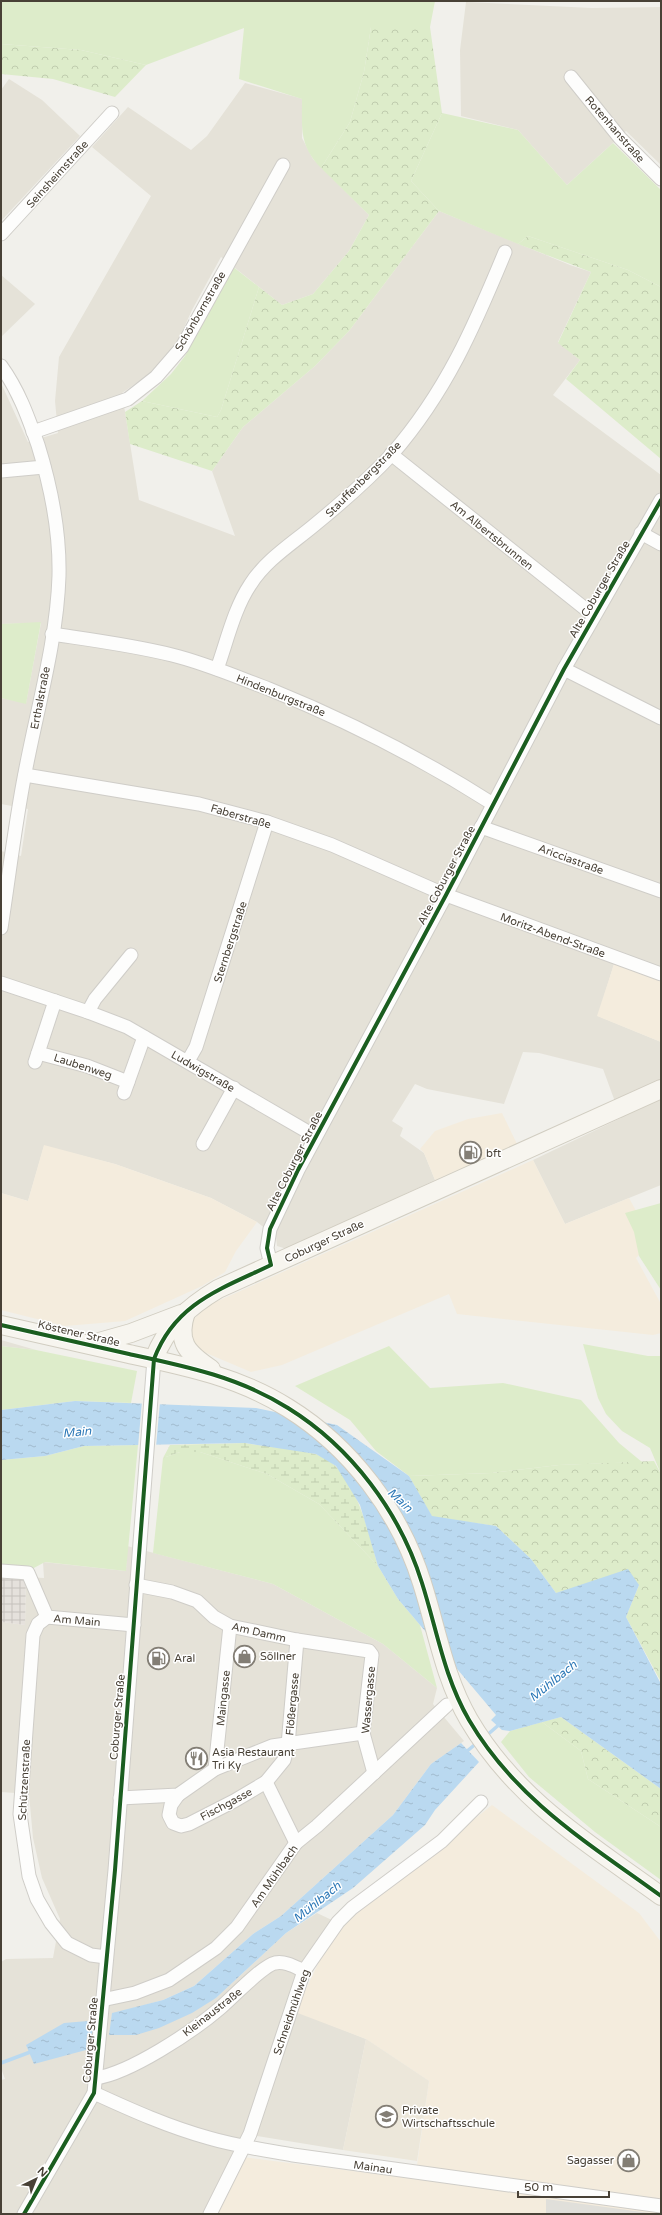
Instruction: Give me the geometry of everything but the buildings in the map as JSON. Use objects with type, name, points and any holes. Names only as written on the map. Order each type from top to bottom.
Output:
[{"type":"street","name":"Rotenhanstraße","points":[[570,77],[620,138],[661,179]]},
{"type":"street","name":"Seinsheimstraße","points":[[1,234],[112,113]]},
{"type":"street","name":"Schönbornstraße","points":[[33,432],[128,399],[156,377],[182,347],[283,165]]},
{"type":"street","name":"Stauffenbergstraße","points":[[217,669],[242,597],[258,573],[331,512],[391,454],[428,407],[455,365],[477,319],[504,252]]},
{"type":"street","name":"Erthalstraße","points":[[1,366],[20,395],[44,467],[51,493],[58,540],[59,577],[52,634],[24,775],[1,928]]},
{"type":"street","name":"Am Albertsbrunnen","points":[[391,454],[593,615]]},
{"type":"street","points":[[1,471],[44,467]]},
{"type":"street","name":"Alte Coburger Straße","points":[[271,1265],[267,1248],[270,1229],[315,1136],[446,895],[593,615],[661,500]]},
{"type":"street","points":[[641,533],[661,544]]},
{"type":"street","name":"Hindenburgstraße","points":[[52,634],[118,643],[173,655],[217,669],[364,729],[411,754],[493,804]]},
{"type":"street","points":[[564,669],[661,718]]},
{"type":"street","name":"Faberstraße","points":[[24,775],[199,804],[266,822],[332,845],[446,895]]},
{"type":"street","name":"Sternbergstraße","points":[[188,1061],[196,1047],[266,822]]},
{"type":"street","name":"Aricciastraße","points":[[481,827],[661,891]]},
{"type":"street","name":"Moritz-Abend-Straße","points":[[446,895],[661,974]]},
{"type":"street","points":[[88,1012],[95,999],[131,955]]},
{"type":"street","name":"Ludwigstraße","points":[[1,983],[88,1012],[127,1028],[188,1061],[315,1136]]},
{"type":"street","name":"Laubenweg","points":[[55,1001],[37,1057],[87,1066],[126,1088],[144,1037]]},
{"type":"street","points":[[203,1144],[234,1088]]},
{"type":"street","name":"Coburger Straße","points":[[24,2214],[94,2093],[120,1798],[134,1624],[137,1558],[154,1359],[167,1332],[201,1299],[218,1289],[661,1089]]},
{"type":"street","points":[[186,1312],[182,1325],[184,1344],[194,1357],[220,1375],[239,1382],[286,1406],[315,1427],[355,1465],[386,1506],[403,1536],[417,1568],[443,1663],[455,1694],[483,1742],[510,1778],[559,1823],[661,1896]]},
{"type":"street","name":"Köstener Straße","points":[[90,1345],[131,1333],[186,1312]]},
{"type":"street","name":"Köstener Straße","points":[[1,1325],[220,1375]]},
{"type":"street","name":"Am Main","points":[[1,1571],[28,1573],[47,1618],[134,1624]]},
{"type":"street","name":"Am Damm","points":[[136,1585],[172,1592],[197,1601],[214,1617],[230,1626],[297,1640]]},
{"type":"street","name":"Schützenstraße","points":[[47,1618],[38,1624],[33,1635],[20,1814],[29,1876],[37,1899],[51,1923],[67,1943],[91,1955],[106,1957]]},
{"type":"street","name":"Maingasse","points":[[215,1769],[230,1626]]},
{"type":"street","name":"Wassergasse","points":[[297,1640],[369,1651],[372,1655],[363,1734],[374,1773]]},
{"type":"street","name":"Flößergasse","points":[[288,1744],[297,1640]]},
{"type":"street","name":"Am Mühlbach","points":[[102,2004],[169,1980],[216,1948],[237,1927],[296,1843],[447,1705]]},
{"type":"street","points":[[120,1798],[178,1794],[215,1769],[272,1746],[363,1734]]},
{"type":"street","name":"Fischgasse","points":[[178,1794],[171,1805],[169,1815],[173,1823],[181,1826],[234,1801],[266,1782],[284,1760],[288,1744]]},
{"type":"street","points":[[266,1782],[296,1843]]},
{"type":"street","name":"Schneidmühlweg","points":[[210,2214],[244,2147],[304,1972],[334,1928],[352,1908],[442,1841],[481,1802]]},
{"type":"street","name":"Kleinaustraße","points":[[96,2078],[121,2072],[191,2031],[219,2010],[268,1966],[284,1963],[304,1972]]},
{"type":"street","name":"Mainau","points":[[94,2093],[174,2127],[244,2147],[661,2206]]},
{"type":"shaded area","points":[[466,2],[592,8],[661,7],[661,165],[626,131],[567,185],[518,130],[461,116],[460,50]]},
{"type":"shaded area","points":[[9,79],[42,100],[80,136],[1,221],[1,90]]},
{"type":"shaded area","points":[[245,83],[303,99],[302,138],[313,159],[369,215],[349,251],[313,294],[282,305],[221,257],[192,310],[177,343],[155,370],[122,393],[139,500],[235,536],[212,471],[243,427],[315,366],[349,331],[439,211],[570,265],[591,272],[558,342],[580,360],[553,395],[661,475],[661,968],[621,953],[614,964],[598,1016],[661,1042],[661,1185],[565,1224],[533,1160],[621,1118],[603,1069],[539,1053],[523,1052],[504,1104],[427,1089],[415,1084],[392,1121],[403,1128],[400,1136],[424,1153],[435,1180],[287,1249],[277,1246],[276,1237],[257,1222],[211,1198],[115,1164],[44,1146],[28,1201],[1,1193],[1,851],[21,856],[28,809],[1,804],[1,698],[26,703],[41,623],[1,624],[1,383],[28,442],[58,433],[55,401],[59,357],[151,196],[92,147],[128,107],[191,150],[207,136]]},
{"type":"shaded area","points":[[1,275],[35,304],[1,337]]},
{"type":"shaded area","points":[[614,964],[661,978],[661,1042],[597,1016]]},
{"type":"shaded area","points":[[502,1113],[517,1144],[435,1180],[424,1153],[420,1149],[435,1131],[468,1119]]},
{"type":"shaded area","points":[[44,1145],[115,1164],[211,1198],[257,1222],[236,1251],[225,1272],[202,1286],[125,1321],[65,1326],[1,1310],[1,1193],[28,1201]]},
{"type":"shaded area","points":[[533,1160],[565,1224],[629,1198],[653,1242],[636,1258],[661,1304],[661,1333],[653,1335],[457,1314],[449,1294],[282,1365],[251,1372],[199,1350],[190,1334],[194,1319],[209,1305]]},
{"type":"shaded area","points":[[1,1340],[36,1350],[1,1346]]},
{"type":"shaded area","points":[[127,1546],[273,1584],[383,1644],[437,1688],[433,1704],[464,1741],[431,1764],[393,1815],[281,1916],[253,1934],[194,1986],[163,2000],[112,2014],[110,2035],[216,1998],[286,1933],[317,1913],[336,1922],[288,2008],[366,2039],[343,2150],[245,2134],[205,2214],[1,2214],[1,2080],[5,2079],[1,2068],[1,1962],[6,1959],[53,1958],[60,1919],[42,1878],[33,1838],[29,1794],[1,1792],[1,1622],[25,1625],[26,1577],[44,1578],[43,1562],[126,1571]]},
{"type":"shaded area","points":[[1,1575],[26,1577],[25,1625],[1,1622]]},
{"type":"shaded area","points":[[492,1805],[639,1913],[661,1942],[661,2214],[214,2214],[243,2157],[415,2179],[429,2081],[366,2039],[295,2012],[328,1943],[346,1922]]},
{"type":"shaded area","name":"Private Wirtschaftsschule","points":[[366,2039],[429,2081],[417,2161],[343,2150]]},
{"type":"shaded area","points":[[546,2199],[657,2214],[546,2214]]},
{"type":"green space","points":[[1,1],[435,1],[430,27],[371,27],[364,72],[350,122],[321,168],[314,160],[305,144],[302,128],[302,99],[239,79],[244,28],[146,65],[81,50],[1,44]]},
{"type":"green space","points":[[371,27],[430,27],[442,113],[411,181],[439,211],[349,331],[315,366],[243,427],[212,471],[130,444],[125,412],[142,401],[217,417],[221,410],[259,287],[282,305],[313,294],[349,251],[369,215],[321,168],[350,122],[364,72]]},
{"type":"green space","points":[[1,44],[81,50],[146,65],[115,97],[53,79],[1,74]]},
{"type":"green space","points":[[442,113],[518,130],[567,185],[613,143],[661,190],[661,287],[628,270],[528,236],[518,244],[439,211],[411,181]]},
{"type":"green space","points":[[528,236],[628,270],[661,287],[661,459],[566,379],[580,360],[558,343],[591,272],[518,244]]},
{"type":"green space","points":[[232,266],[259,287],[221,410],[217,417],[142,401],[171,374],[185,356]]},
{"type":"green space","points":[[41,622],[26,704],[1,698],[1,624]]},
{"type":"green space","points":[[661,1203],[661,1290],[639,1256],[634,1232],[625,1213]]},
{"type":"green space","points":[[583,1344],[648,1356],[661,1356],[661,1474],[650,1448],[622,1431],[606,1414],[598,1398]]},
{"type":"green space","points":[[1,1346],[36,1350],[137,1371],[131,1403],[75,1401],[1,1410]]},
{"type":"green space","points":[[389,1346],[430,1388],[503,1383],[581,1400],[619,1443],[642,1462],[559,1465],[491,1473],[409,1476],[376,1451],[350,1420],[295,1386]]},
{"type":"green space","points":[[245,1443],[315,1454],[329,1461],[340,1471],[350,1485],[358,1501],[378,1566],[319,1504],[267,1474],[200,1452],[180,1452],[163,1458],[170,1445]]},
{"type":"green space","points":[[138,1445],[126,1571],[45,1562],[32,1569],[1,1565],[1,1460],[45,1456],[84,1446]]},
{"type":"green space","points":[[180,1452],[200,1452],[267,1474],[319,1504],[378,1566],[398,1599],[420,1625],[437,1688],[383,1644],[273,1584],[153,1553],[163,1458]]},
{"type":"green space","points":[[654,1461],[661,1474],[661,1682],[626,1617],[639,1585],[556,1593],[531,1559],[496,1526],[432,1517],[409,1476],[491,1473],[559,1465]]},
{"type":"green space","points":[[561,1717],[661,1789],[661,1827],[588,1779],[581,1751],[542,1722]]},
{"type":"green space","points":[[542,1722],[581,1751],[588,1779],[661,1827],[661,1880],[595,1832],[529,1777],[501,1742],[510,1731]]},
{"type":"water","name":"Main","points":[[75,1401],[256,1408],[337,1425],[409,1476],[432,1516],[496,1526],[531,1559],[556,1593],[628,1569],[639,1585],[626,1617],[661,1684],[661,1789],[561,1717],[510,1731],[502,1730],[491,1720],[496,1715],[398,1599],[378,1566],[360,1505],[336,1466],[316,1454],[245,1443],[84,1446],[45,1456],[1,1460],[1,1410]]},
{"type":"water","points":[[461,1743],[479,1762],[435,1810],[425,1825],[353,1888],[286,1933],[216,1998],[192,2013],[159,2028],[136,2035],[109,2035],[112,2013],[163,2000],[194,1986],[253,1934],[281,1916],[393,1815],[431,1764]]},
{"type":"water","points":[[88,2021],[86,2050],[34,2064],[26,2045],[64,2023]]},
{"type":"pier","points":[[142,1401],[160,1402],[156,1447],[138,1447]]},
{"type":"waterway","name":"Mühlbach","points":[[486,1736],[501,1723]]},
{"type":"waterway","name":"Mühlbach","points":[[466,1752],[478,1742]]},
{"type":"waterway","name":"Mühlbach","points":[[84,2034],[98,2030]]},
{"type":"waterway","name":"Mühlbach","points":[[1,2063],[33,2051]]},
{"type":"cycle path","points":[[24,2214],[94,2093],[115,1870],[154,1359],[163,1340],[174,1324],[187,1311],[218,1291],[271,1265],[267,1248],[270,1229],[298,1170],[446,895],[564,669],[661,500]]},
{"type":"cycle path","points":[[1,1325],[171,1363],[231,1380],[269,1397],[288,1408],[311,1424],[332,1442],[352,1462],[370,1484],[387,1507],[401,1531],[413,1557],[422,1583],[453,1687],[469,1720],[488,1748],[509,1774],[531,1797],[555,1818],[661,1896]]},
{"type":"place","name":"bft","points":[[470,1153]]},
{"type":"place","name":"Söllner","points":[[244,1656]]},
{"type":"place","name":"Aral","points":[[158,1658]]},
{"type":"place","name":"Asia Restaurant Tri Ky","points":[[196,1758]]},
{"type":"place","name":"Private Wirtschaftsschule","points":[[387,2116]]},
{"type":"place","name":"Sagasser","points":[[629,2160]]}]
